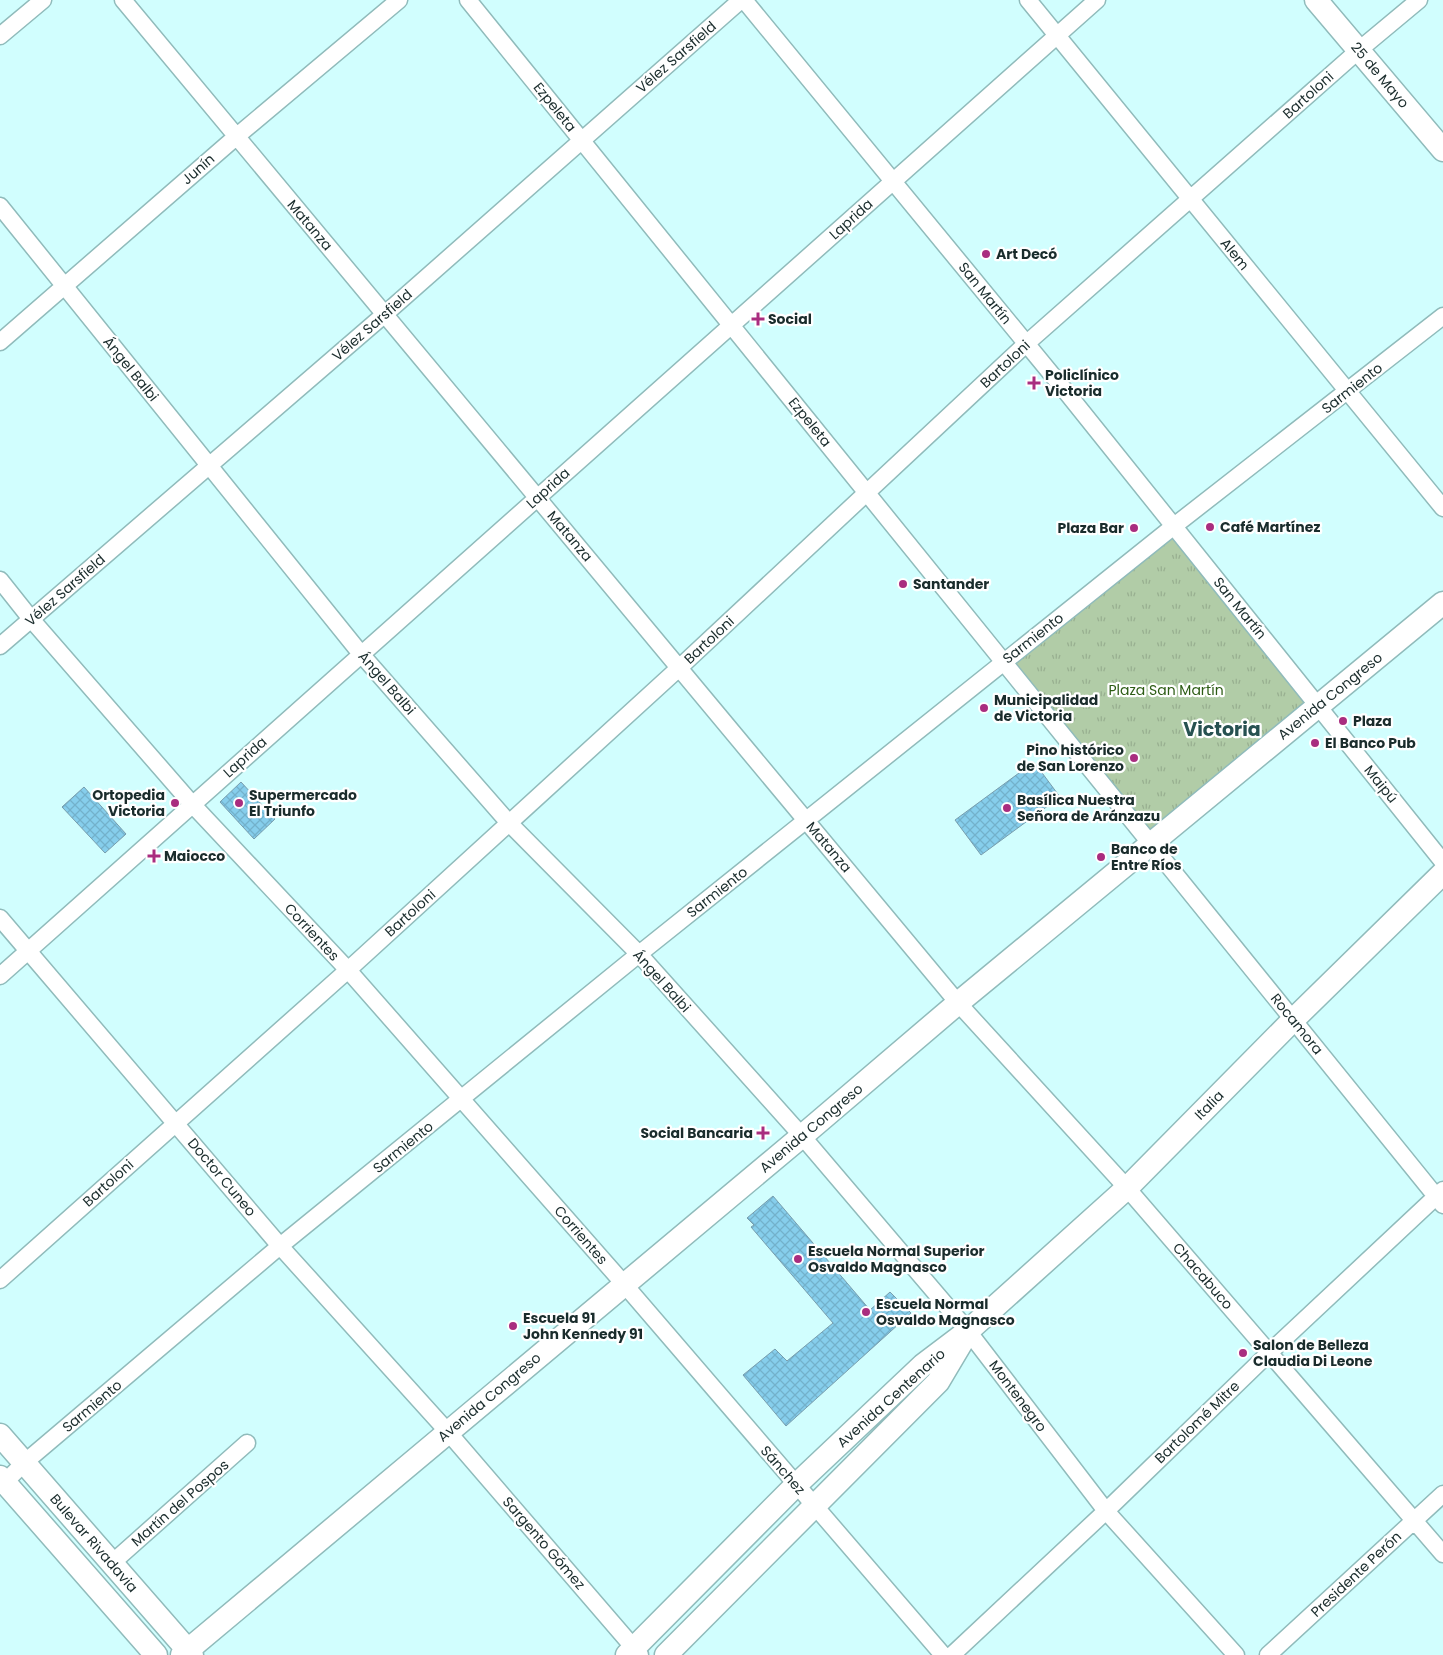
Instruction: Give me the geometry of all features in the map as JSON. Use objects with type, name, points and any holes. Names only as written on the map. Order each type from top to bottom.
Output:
[{"type":"street","points":[[0,36],[43,0]]},
{"type":"street","name":"Matanza","points":[[123,0],[958,1003]]},
{"type":"street","name":"Junín","points":[[0,342],[236,136],[399,0]]},
{"type":"street","name":"Ezpeleta","points":[[468,0],[1150,844]]},
{"type":"street","name":"Vélez Sarsfield","points":[[0,646],[385,314],[742,0]]},
{"type":"street","name":"San Martín","points":[[742,0],[1026,343],[1318,706]]},
{"type":"street","name":"Alem","points":[[1028,0],[1443,508]]},
{"type":"street","name":"Laprida","points":[[0,976],[1097,0]]},
{"type":"street","name":"25 de Mayo","points":[[1316,0],[1443,150]]},
{"type":"street","name":"Bartoloni","points":[[0,1280],[175,1122],[348,970],[679,668],[1026,343],[1418,0]]},
{"type":"street","name":"Ángel Balbi","points":[[0,206],[361,654],[509,823],[639,954],[802,1136]]},
{"type":"street","name":"Sarmiento","points":[[2,1480],[280,1246],[462,1100],[639,954],[1174,526],[1443,316]]},
{"type":"street","name":"Corrientes","points":[[0,580],[31,619],[192,804],[348,970],[624,1284]]},
{"type":"street","name":"Avenida Congreso","points":[[187,1653],[958,1003],[1443,603]]},
{"type":"street","name":"Maipú","points":[[1318,706],[1443,862]]},
{"type":"street","name":"Rocamora","points":[[1150,844],[1293,1020],[1441,1197]]},
{"type":"street","name":"Italia","points":[[968,1331],[1126,1188],[1443,873]]},
{"type":"street","name":"Doctor Cuneo","points":[[0,918],[280,1246],[448,1432]]},
{"type":"street","name":"Chacabuco","points":[[958,1003],[1126,1188],[1443,1554]]},
{"type":"street","name":"Montenegro","points":[[802,1136],[968,1331],[1106,1511],[1236,1655]]},
{"type":"street","name":"Bartolomé Mitre","points":[[952,1655],[1106,1511],[1269,1353],[1441,1197]]},
{"type":"street","name":"Sánchez","points":[[624,1284],[943,1655]]},
{"type":"street","name":"Avenida Centenario","points":[[634,1653],[796,1485],[923,1365],[968,1331]]},
{"type":"street","name":"Avenida Centenario","points":[[666,1655],[938,1382],[968,1331]]},
{"type":"street","name":"Sargento Gómez","points":[[448,1432],[634,1653]]},
{"type":"street","name":"Bulevar Rivadavia","points":[[0,1435],[112,1563],[187,1653]]},
{"type":"street","name":"Martín del Pospos","points":[[112,1563],[247,1443]]},
{"type":"street","name":"Bulevar Rivadavia","points":[[2,1480],[156,1655]]},
{"type":"street","name":"Presidente Perón","points":[[1268,1655],[1443,1494]]},
{"type":"green space","name":"Plaza San Martín","points":[[1174,526],[1318,706],[1150,844],[1003,662]]},
{"type":"building","name":"Basílica Nuestra Señora de Aránzazu","points":[[1034,762],[1060,797],[981,855],[955,820]]},
{"type":"building","points":[[241,782],[275,819],[254,839],[220,802]]},
{"type":"building","points":[[84,787],[126,834],[105,853],[62,807]]},
{"type":"building","name":"Escuela Normal Osvaldo Magnasco","points":[[773,1196],[870,1310],[890,1292],[911,1313],[786,1426],[743,1375],[775,1349],[787,1361],[833,1323],[751,1227],[754,1225],[747,1218]]},
{"type":"place","name":"Art Decó","points":[[986,254]]},
{"type":"place","name":"Social","points":[[758,319]]},
{"type":"place","name":"Policlínico Victoria","points":[[1034,383]]},
{"type":"place","name":"Café Martínez","points":[[1210,527]]},
{"type":"place","name":"Plaza Bar","points":[[1134,528]]},
{"type":"place","name":"Santander","points":[[903,584]]},
{"type":"place","name":"Municipalidad de Victoria","points":[[984,708]]},
{"type":"place","name":"Plaza","points":[[1343,721]]},
{"type":"place","name":"El Banco Pub","points":[[1315,743]]},
{"type":"place","name":"Pino histórico de San Lorenzo","points":[[1134,758]]},
{"type":"place","name":"Ortopedia Victoria","points":[[175,803]]},
{"type":"place","name":"Supermercado El Triunfo","points":[[239,803]]},
{"type":"place","name":"Basílica Nuestra Señora de Aránzazu","points":[[1007,808]]},
{"type":"place","name":"Maiocco","points":[[154,856]]},
{"type":"place","name":"Banco de Entre Ríos","points":[[1101,857]]},
{"type":"place","name":"Social Bancaria","points":[[763,1133]]},
{"type":"place","name":"Escuela Normal Superior Osvaldo Magnasco","points":[[798,1259]]},
{"type":"place","name":"Escuela Normal Osvaldo Magnasco","points":[[866,1312]]},
{"type":"place","name":"Escuela 91 John Kennedy 91","points":[[513,1326]]},
{"type":"place","name":"Salon de Belleza Claudia Di Leone","points":[[1243,1353]]},
{"type":"district","name":"Victoria","points":[[1222,729]]}]
